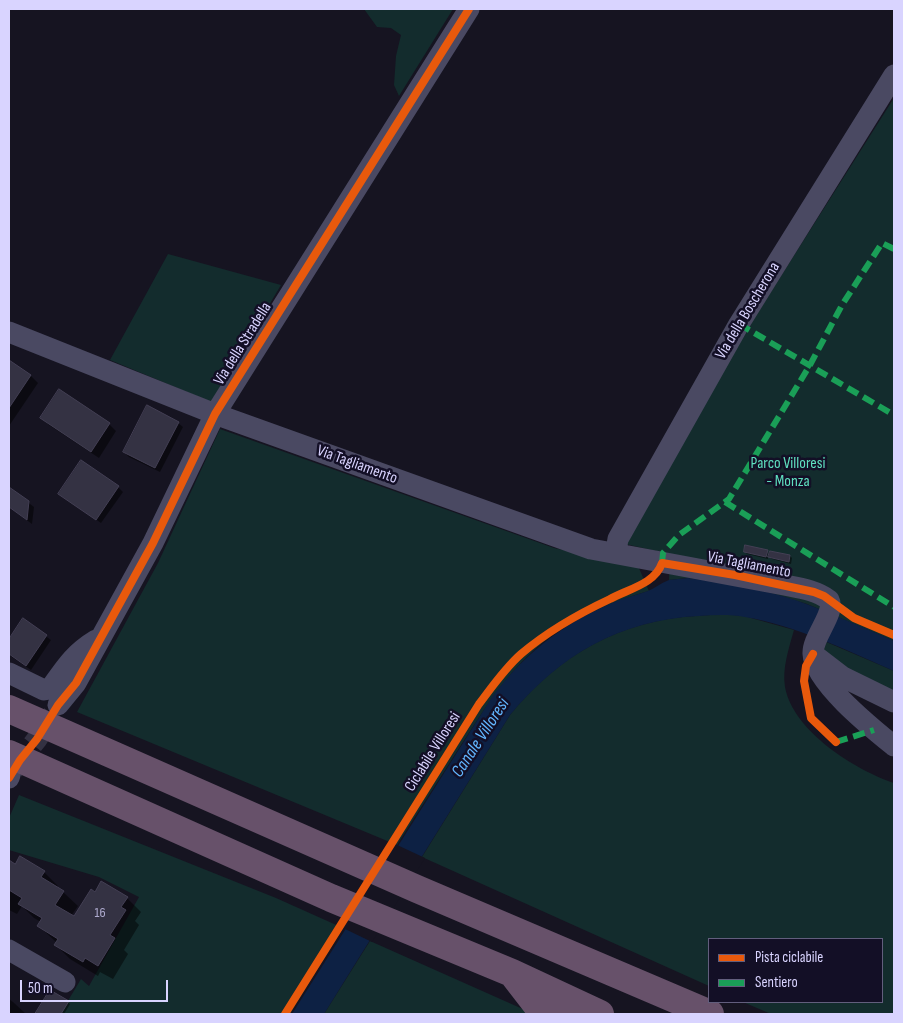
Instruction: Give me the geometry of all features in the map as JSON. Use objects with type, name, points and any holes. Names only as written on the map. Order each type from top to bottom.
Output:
[{"type":"highway","points":[[9,709],[417,889],[710,1014]]},
{"type":"highway","points":[[9,769],[332,898],[512,973],[600,1014]]},
{"type":"highway","points":[[512,973],[538,1008],[553,1014]]},
{"type":"street","name":"Via della Stradella","points":[[58,705],[76,683],[154,543],[215,414],[469,9]]},
{"type":"street","name":"Via della Boscherona","points":[[619,553],[616,545],[618,539],[739,324],[894,75]]},
{"type":"street","name":"Via Tagliamento","points":[[9,332],[215,414],[590,549],[619,553],[814,592],[829,604],[814,648]]},
{"type":"street","points":[[9,672],[44,690],[50,689],[73,657],[80,650],[100,638]]},
{"type":"street","points":[[814,648],[843,677],[894,702]]},
{"type":"street","points":[[814,648],[817,667],[826,681],[874,730],[894,746]]},
{"type":"street","points":[[9,950],[65,982]]},
{"type":"green space","points":[[364,9],[453,9],[399,96],[394,85],[396,56],[401,35],[391,28],[377,27]]},
{"type":"green space","name":"Parco Villoresi - Monza","points":[[894,98],[894,641],[807,604],[767,592],[688,578],[669,580],[670,554],[625,544],[748,328]]},
{"type":"green space","points":[[168,254],[281,285],[211,402],[110,360]]},
{"type":"green space","points":[[220,429],[554,548],[638,566],[649,591],[618,601],[572,623],[544,641],[521,662],[485,708],[397,845],[77,712],[158,563]]},
{"type":"green space","points":[[722,614],[744,616],[794,630],[786,658],[784,680],[790,703],[800,719],[828,747],[844,759],[878,777],[894,783],[894,1014],[771,1014],[745,1003],[883,1003],[883,938],[708,938],[708,986],[422,857],[510,715],[542,681],[577,654],[617,633],[662,620]]},
{"type":"green space","points":[[824,641],[894,671],[894,695],[823,659]]},
{"type":"green space","points":[[19,795],[276,898],[343,928],[290,1014],[60,1014],[81,979],[89,986],[139,897],[99,877],[9,850],[9,818]]},
{"type":"green space","points":[[370,941],[534,1014],[324,1014]]},
{"type":"water","name":"Canale Villoresi","points":[[688,578],[780,595],[820,609],[894,641],[894,671],[839,647],[783,626],[733,615],[670,619],[618,633],[594,644],[571,658],[550,675],[510,715],[324,1014],[292,1014],[492,697],[505,680],[534,651],[566,627],[602,607],[648,591],[669,580]]},
{"type":"pier","points":[[395,844],[425,858],[372,942],[343,928]]},
{"type":"building","points":[[9,360],[31,375],[9,408]]},
{"type":"building","points":[[59,389],[110,423],[91,452],[40,418]]},
{"type":"building","points":[[147,405],[179,422],[155,468],[123,452]]},
{"type":"building","points":[[81,460],[119,486],[96,520],[58,494]]},
{"type":"building","points":[[9,487],[29,501],[27,520],[9,507]]},
{"type":"building","points":[[745,545],[768,550],[766,557],[744,552]]},
{"type":"building","points":[[770,551],[790,555],[789,562],[768,557]]},
{"type":"building","points":[[23,618],[47,635],[26,666],[9,654],[9,639]]},
{"type":"building","points":[[20,856],[45,871],[41,877],[64,891],[55,905],[74,916],[91,889],[95,892],[101,881],[128,897],[121,907],[126,910],[110,935],[115,938],[98,966],[85,958],[83,962],[54,945],[58,939],[37,926],[42,918],[18,904],[22,898],[9,890],[9,860],[15,864]]},
{"type":"building","points":[[50,990],[69,1001],[61,1014],[35,1014]]},
{"type":"tunnel","points":[[13,770],[37,739],[53,714]]},
{"type":"marked path","points":[[662,563],[663,553],[679,535],[729,499],[810,365],[842,305],[882,243],[894,249]]},
{"type":"marked path","points":[[739,324],[894,415]]},
{"type":"marked path","points":[[725,502],[894,607]]},
{"type":"marked path","points":[[836,742],[874,730]]},
{"type":"cycle path","points":[[9,778],[20,760],[37,739],[58,705],[76,683],[153,543],[215,414],[469,9]]},
{"type":"cycle path","name":"Ciclabile Villoresi","points":[[285,1014],[479,704],[515,659],[542,638],[575,617],[647,581],[662,563],[735,575],[814,592],[824,596],[854,618],[894,635]]},
{"type":"cycle path","points":[[813,654],[806,666],[804,681],[811,718],[836,742]]}]
